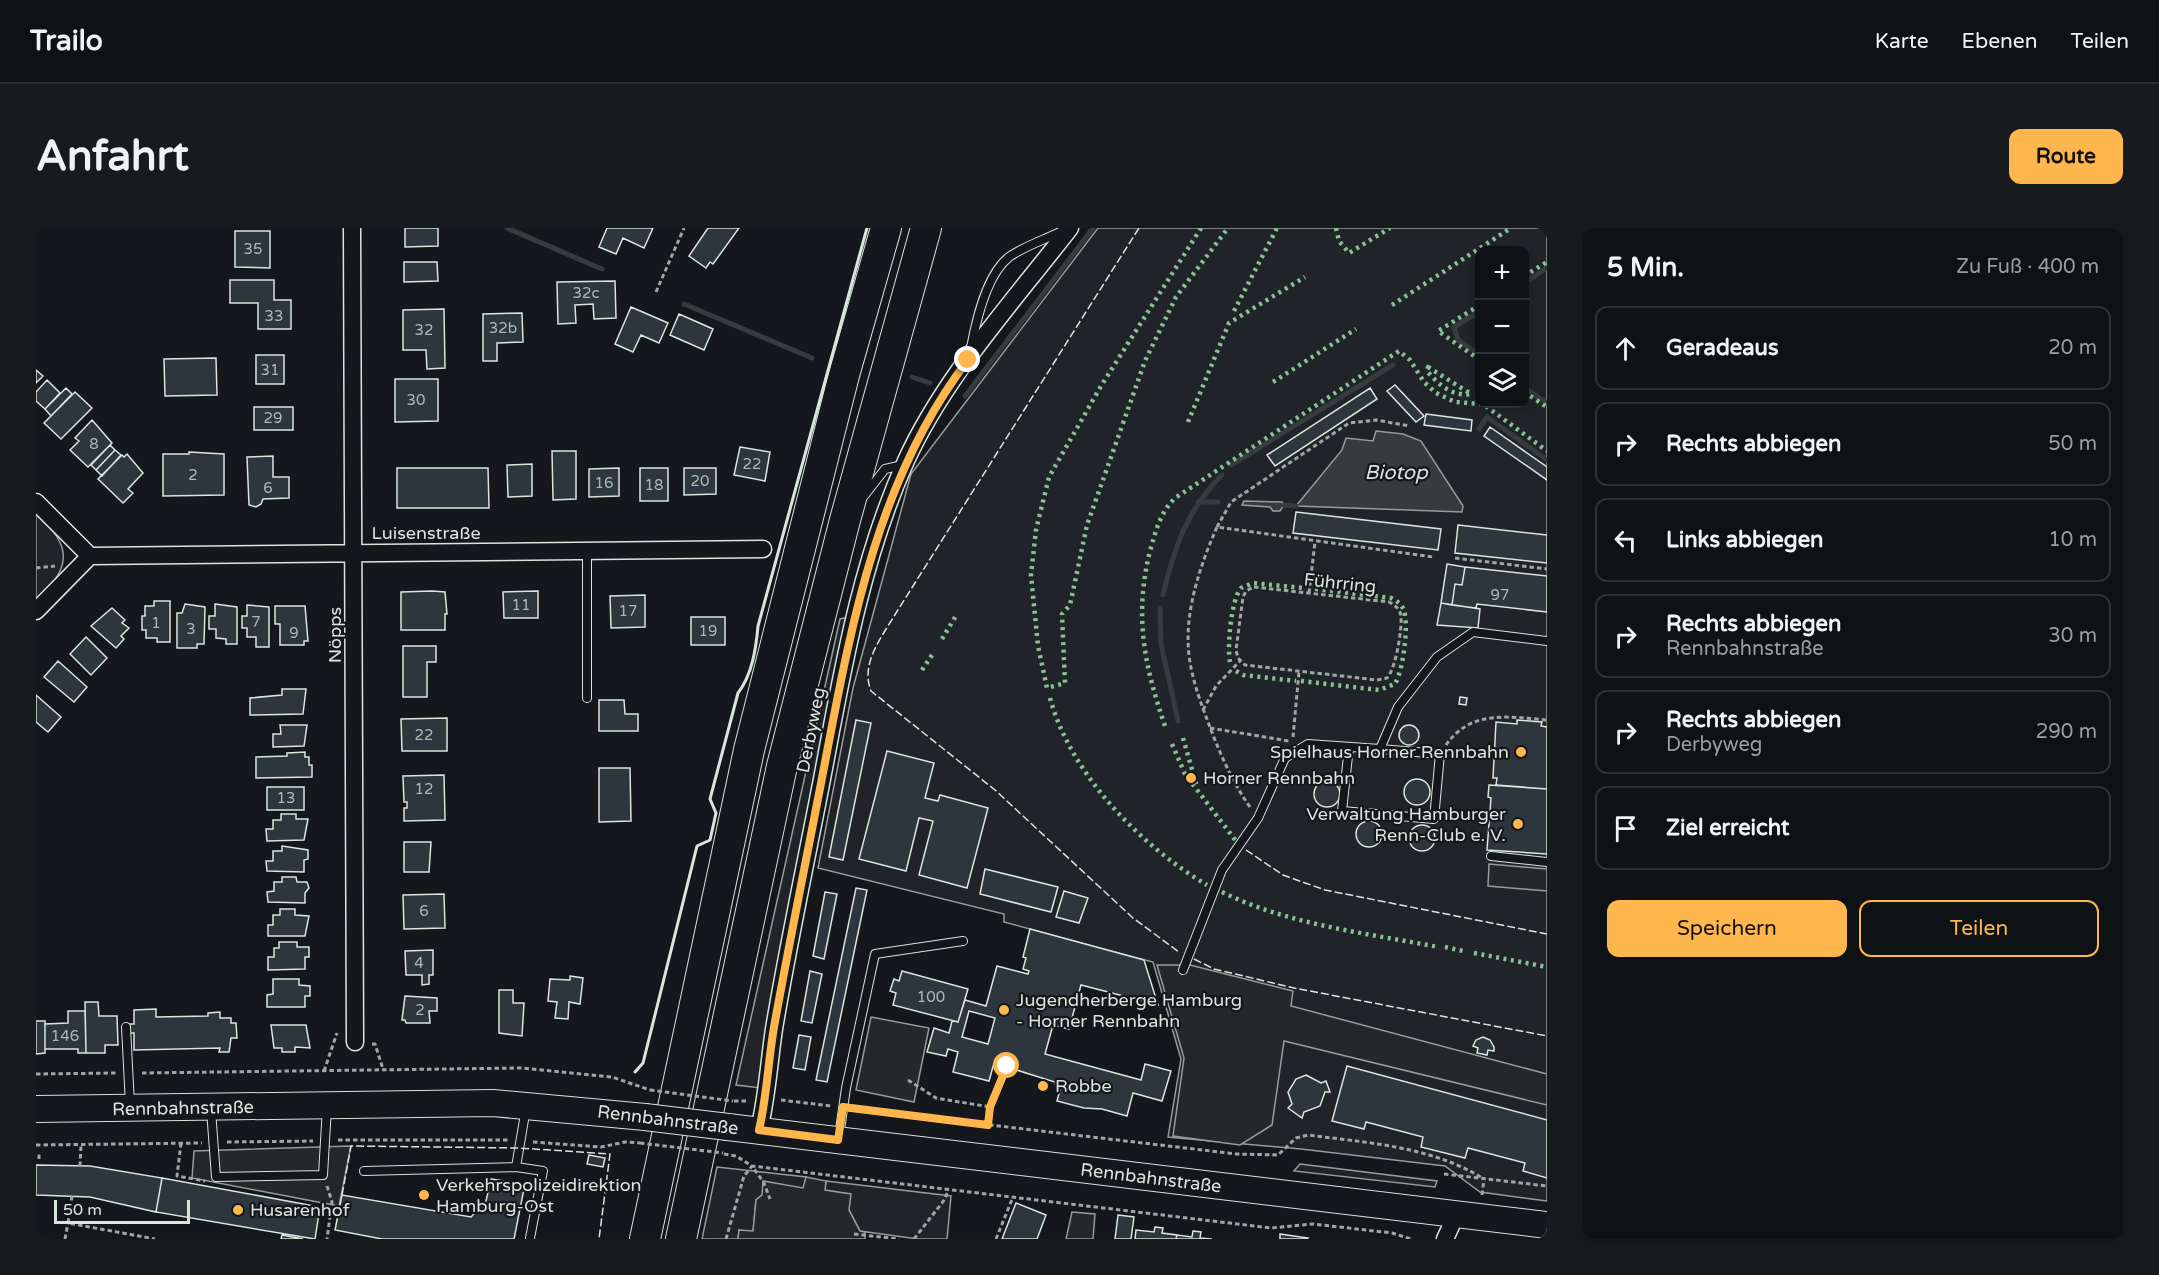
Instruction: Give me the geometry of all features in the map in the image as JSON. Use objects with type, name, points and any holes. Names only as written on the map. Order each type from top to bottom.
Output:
[{"type":"highway","points":[[645,1239],[749,750],[844,375],[886,228]]},
{"type":"highway","points":[[681,1239],[780,777],[845,520],[926,228]]},
{"type":"main road","name":"Rennbahnstraße","points":[[36,1109],[527,1105],[759,1130],[1547,1226]]},
{"type":"street","name":"Nöpps","points":[[352,228],[355,1042]]},
{"type":"street","name":"Derbyweg","points":[[759,1130],[766,1098],[774,1030],[862,582],[904,464],[936,406],[968,360],[1069,228]]},
{"type":"street","points":[[36,502],[90,556],[36,610]]},
{"type":"street","name":"Luisenstraße","points":[[90,556],[763,549]]},
{"type":"street","points":[[1445,1239],[1456,1215]]},
{"type":"lane","name":"Derbyweg","points":[[968,360],[976,320],[989,285],[1008,258],[1069,228]]},
{"type":"lane","points":[[845,520],[885,470],[904,464]]},
{"type":"lane","points":[[587,552],[587,698]]},
{"type":"lane","points":[[1380,748],[1398,707],[1430,665],[1437,657],[1473,632],[1547,641]]},
{"type":"lane","points":[[1183,970],[1222,870],[1258,818],[1285,758],[1308,744],[1380,748],[1440,754],[1434,819],[1342,811],[1349,747]]},
{"type":"lane","points":[[1491,856],[1547,862]]},
{"type":"lane","points":[[838,1140],[875,954],[963,941]]},
{"type":"lane","points":[[126,1027],[130,1108]]},
{"type":"lane","points":[[516,1167],[527,1105]]},
{"type":"lane","points":[[210,1106],[216,1177],[323,1175],[327,1106]]},
{"type":"lane","points":[[364,1171],[516,1167],[543,1172],[530,1238]]},
{"type":"path","points":[[656,292],[684,228]]},
{"type":"path","points":[[1258,818],[1235,786],[1210,728],[1203,711],[1188,654],[1191,602],[1206,553],[1231,502],[1349,423],[1376,420],[1410,426]]},
{"type":"path","points":[[1218,527],[1433,557]]},
{"type":"path","points":[[1309,593],[1315,542]]},
{"type":"path","points":[[1455,558],[1547,569]]},
{"type":"path","name":"Führring","points":[[1254,587],[1389,602],[1397,606],[1401,616],[1394,671],[1388,678],[1377,680],[1245,665],[1240,661],[1236,650],[1243,597],[1246,591],[1254,587]]},
{"type":"path","points":[[1203,711],[1216,686],[1240,661]]},
{"type":"path","points":[[1210,728],[1293,741],[1299,671]]},
{"type":"path","points":[[1440,754],[1453,735],[1471,723],[1492,716],[1547,720]]},
{"type":"path","points":[[988,1125],[990,1107],[1007,1066]]},
{"type":"path","points":[[36,1074],[521,1068],[612,1077],[650,1090],[733,1101]]},
{"type":"path","points":[[909,1080],[936,1098],[990,1107]]},
{"type":"path","points":[[771,1099],[1236,1155],[1278,1155],[1296,1138],[1308,1135],[1408,1148],[1465,1167],[1484,1179]]},
{"type":"path","points":[[181,1143],[177,1176],[216,1183],[216,1177]]},
{"type":"path","points":[[640,1143],[736,1156],[752,1166],[764,1183],[770,1199]]},
{"type":"path","points":[[80,1166],[81,1145]]},
{"type":"path","points":[[39,1153],[39,1159]]},
{"type":"path","points":[[752,1166],[1270,1228],[1313,1224],[1392,1233],[1411,1239]]},
{"type":"path","points":[[726,1239],[744,1176],[752,1166]]},
{"type":"path","points":[[1444,1174],[1547,1186]]},
{"type":"path","points":[[323,1175],[332,1202],[327,1239]]},
{"type":"path","points":[[1482,1199],[1484,1179]]},
{"type":"path","points":[[914,1239],[945,1199],[948,1190]]},
{"type":"path","points":[[65,1239],[72,1196]]},
{"type":"path","points":[[996,1239],[1013,1197]]},
{"type":"path","points":[[68,1222],[155,1239]]},
{"type":"path","points":[[854,1234],[899,1239]]},
{"type":"shaded area","name":"Horner Rennbahn","points":[[1098,228],[1547,228],[1547,1201],[1480,1192],[1445,1166],[1301,1149],[1168,1137],[1181,1059],[1153,962],[1004,922],[1004,914],[818,868],[853,688],[911,474]]},
{"type":"shaded area","points":[[36,512],[57,536],[63,557],[62,567],[56,578],[36,602]]},
{"type":"shaded area","points":[[849,617],[761,1088],[736,1085],[840,619]]},
{"type":"shaded area","points":[[1489,864],[1547,869],[1547,891],[1488,886]]},
{"type":"shaded area","points":[[1157,965],[1190,965],[1293,991],[1291,1006],[1547,1074],[1547,1105],[1284,1041],[1272,1125],[1240,1145],[1173,1136],[1184,1058]]},
{"type":"shaded area","points":[[871,1017],[929,1028],[914,1102],[856,1090]]},
{"type":"shaded area","points":[[351,1146],[339,1206],[192,1178],[194,1151]]},
{"type":"shaded area","points":[[1300,1164],[1437,1181],[1435,1187],[1294,1171]]},
{"type":"shaded area","points":[[717,1167],[806,1177],[804,1188],[762,1195],[756,1200],[753,1232],[739,1230],[738,1239],[702,1239]]},
{"type":"shaded area","points":[[806,1177],[826,1181],[825,1190],[851,1194],[849,1210],[860,1231],[865,1232],[865,1239],[738,1239],[739,1230],[753,1231],[756,1200],[762,1195],[763,1181],[803,1188]]},
{"type":"shaded area","points":[[826,1181],[951,1196],[947,1239],[918,1239],[860,1231],[849,1210],[825,1190]]},
{"type":"shaded area","points":[[1072,1212],[1095,1214],[1093,1239],[1066,1239]]},
{"type":"water","name":"Biotop","points":[[1376,431],[1403,434],[1421,441],[1463,506],[1462,512],[1296,506],[1342,450],[1346,438],[1373,441]]},
{"type":"water","points":[[1244,501],[1282,502],[1284,505],[1280,511],[1273,511],[1270,507],[1242,505]]},
{"type":"building","points":[[405,228],[438,228],[438,246],[405,247]]},
{"type":"building","points":[[607,228],[653,228],[644,248],[623,238],[616,254],[599,247]]},
{"type":"building","points":[[708,228],[739,228],[713,264],[710,262],[706,268],[689,256]]},
{"type":"building","points":[[235,231],[270,231],[270,268],[235,267]]},
{"type":"building","points":[[404,262],[437,262],[438,281],[404,282]]},
{"type":"building","points":[[230,280],[274,280],[274,300],[291,300],[291,329],[258,329],[258,303],[230,303]]},
{"type":"building","points":[[615,281],[616,318],[594,319],[593,304],[575,305],[576,323],[558,324],[557,282]]},
{"type":"building","points":[[631,307],[668,323],[659,343],[641,335],[633,352],[615,344]]},
{"type":"building","points":[[444,309],[445,368],[427,369],[426,350],[403,350],[403,310]]},
{"type":"building","points":[[522,313],[523,342],[497,343],[497,361],[483,361],[483,314]]},
{"type":"building","points":[[679,314],[713,329],[704,350],[670,335]]},
{"type":"building","points":[[256,355],[284,355],[284,384],[256,384]]},
{"type":"building","points":[[216,358],[217,395],[165,396],[164,359]]},
{"type":"building","points":[[36,370],[43,376],[36,383]]},
{"type":"building","points":[[395,379],[438,379],[438,421],[395,422]]},
{"type":"building","points":[[47,380],[60,393],[45,409],[36,401],[36,392]]},
{"type":"building","points":[[1395,385],[1424,416],[1416,422],[1387,391]]},
{"type":"building","points":[[66,388],[72,394],[51,416],[45,409]]},
{"type":"building","points":[[1370,388],[1377,399],[1275,466],[1267,455]]},
{"type":"building","points":[[75,392],[92,408],[61,439],[44,423]]},
{"type":"building","points":[[254,407],[293,407],[293,430],[254,430]]},
{"type":"building","points":[[1426,414],[1472,420],[1471,431],[1424,425]]},
{"type":"building","points":[[92,420],[112,443],[88,467],[70,450],[79,441],[75,438]]},
{"type":"building","points":[[1490,427],[1547,467],[1547,480],[1484,436]]},
{"type":"building","points":[[110,445],[115,450],[96,470],[91,465]]},
{"type":"building","points":[[740,447],[770,452],[765,481],[734,475]]},
{"type":"building","points":[[115,450],[121,455],[102,476],[96,470]]},
{"type":"building","points":[[552,451],[576,451],[576,499],[553,500]]},
{"type":"building","points":[[189,452],[224,454],[224,495],[163,496],[163,454],[189,454]]},
{"type":"building","points":[[127,454],[143,473],[128,489],[133,493],[123,503],[98,479],[122,455],[124,457]]},
{"type":"building","points":[[273,456],[273,477],[289,477],[289,498],[263,499],[256,507],[249,505],[247,457]]},
{"type":"building","points":[[532,464],[532,496],[508,497],[507,465]]},
{"type":"building","points":[[397,468],[488,468],[489,508],[397,508]]},
{"type":"building","points":[[619,468],[619,496],[589,497],[589,469]]},
{"type":"building","points":[[640,468],[668,468],[668,501],[640,501]]},
{"type":"building","points":[[684,468],[716,468],[716,494],[684,495]]},
{"type":"building","points":[[1296,512],[1441,529],[1438,550],[1293,533]]},
{"type":"building","points":[[1458,525],[1547,535],[1547,563],[1455,553]]},
{"type":"building","points":[[1447,564],[1465,567],[1462,585],[1455,584],[1452,605],[1441,603]]},
{"type":"building","points":[[1465,567],[1547,576],[1547,612],[1477,604],[1476,608],[1452,605],[1455,584],[1462,585]]},
{"type":"building","points":[[538,591],[538,618],[504,618],[503,592]]},
{"type":"building","points":[[401,592],[445,592],[447,614],[445,614],[445,630],[401,630]]},
{"type":"building","points":[[645,595],[645,627],[611,628],[610,596]]},
{"type":"building","points":[[154,601],[170,601],[170,642],[157,642],[157,638],[146,638],[146,630],[142,630],[145,606],[154,606]]},
{"type":"building","points":[[1441,603],[1480,609],[1478,628],[1437,625]]},
{"type":"building","points":[[185,604],[205,607],[204,644],[197,644],[197,648],[177,648],[177,613],[182,613]]},
{"type":"building","points":[[215,604],[237,607],[237,644],[226,644],[226,639],[216,638],[216,629],[209,629],[209,616],[215,616]]},
{"type":"building","points":[[247,605],[269,607],[269,647],[256,647],[256,637],[247,637],[247,628],[242,628],[242,616],[247,616]]},
{"type":"building","points":[[275,606],[305,606],[308,641],[304,641],[304,645],[280,645],[280,624],[275,624]]},
{"type":"building","points":[[112,608],[125,620],[122,623],[129,628],[121,636],[124,639],[116,648],[91,626]]},
{"type":"building","points":[[691,617],[725,617],[725,645],[691,645]]},
{"type":"building","points":[[86,637],[107,658],[91,675],[70,654]]},
{"type":"building","points":[[403,646],[436,646],[436,662],[427,662],[427,697],[403,697]]},
{"type":"building","points":[[58,661],[87,687],[74,702],[44,677]]},
{"type":"building","points":[[282,689],[306,689],[303,714],[250,715],[250,698],[282,695]]},
{"type":"building","points":[[36,695],[61,717],[48,732],[36,722]]},
{"type":"building","points":[[1460,697],[1467,698],[1466,705],[1459,704]]},
{"type":"building","points":[[599,700],[624,700],[625,714],[638,714],[638,731],[599,731]]},
{"type":"building","points":[[447,718],[447,751],[402,751],[401,719]]},
{"type":"building","points":[[856,720],[871,723],[843,860],[829,857]]},
{"type":"building","name":"Spielhaus Horner Rennbahn","points":[[1517,720],[1542,722],[1541,726],[1547,727],[1547,789],[1496,785],[1497,778],[1493,778],[1496,722],[1517,724]]},
{"type":"building","points":[[280,725],[307,725],[304,746],[273,747],[273,734],[281,734]]},
{"type":"building","points":[[1409,725],[1416,728],[1419,735],[1416,742],[1409,745],[1402,742],[1399,735],[1402,728]]},
{"type":"building","points":[[887,751],[934,763],[925,798],[938,801],[940,795],[988,808],[967,888],[919,875],[933,821],[919,818],[906,871],[859,859]]},
{"type":"building","points":[[305,752],[305,757],[309,757],[309,765],[312,765],[312,777],[256,778],[256,757],[287,756],[287,753]]},
{"type":"building","points":[[599,768],[630,768],[631,821],[599,822]]},
{"type":"building","points":[[444,775],[445,820],[404,821],[404,808],[407,808],[407,802],[404,802],[403,776]]},
{"type":"building","points":[[1417,779],[1426,783],[1430,792],[1426,801],[1417,805],[1408,801],[1404,792],[1408,783]]},
{"type":"building","points":[[1327,781],[1336,785],[1340,794],[1336,803],[1327,807],[1318,803],[1314,794],[1318,785]]},
{"type":"building","name":"Verwaltung Hamburger Renn-Club e. V.","points":[[1489,785],[1547,789],[1547,854],[1487,850],[1491,798],[1488,797]]},
{"type":"building","points":[[267,787],[304,787],[304,810],[267,810]]},
{"type":"building","points":[[281,814],[296,814],[296,819],[308,819],[304,840],[267,841],[266,829],[273,829],[273,820],[281,820]]},
{"type":"building","points":[[1369,821],[1378,825],[1382,834],[1378,843],[1369,847],[1360,843],[1356,834],[1360,825]]},
{"type":"building","points":[[1422,825],[1431,829],[1435,838],[1431,847],[1422,851],[1413,847],[1409,838],[1413,829]]},
{"type":"building","points":[[404,842],[431,842],[429,872],[404,872]]},
{"type":"building","points":[[282,846],[308,850],[308,859],[304,860],[304,872],[267,871],[266,861],[273,861],[273,851],[282,851]]},
{"type":"building","points":[[985,869],[1058,887],[1051,912],[980,894]]},
{"type":"building","points":[[282,877],[296,877],[297,882],[307,882],[309,888],[305,893],[305,903],[268,902],[267,892],[274,891],[274,882],[282,882]]},
{"type":"building","points":[[856,888],[867,890],[827,1082],[816,1080]]},
{"type":"building","points":[[1064,891],[1088,898],[1079,923],[1056,917]]},
{"type":"building","points":[[825,892],[837,894],[824,959],[813,956]]},
{"type":"building","points":[[444,894],[445,928],[404,929],[403,895]]},
{"type":"building","points":[[280,909],[295,909],[295,915],[309,916],[305,936],[268,936],[268,925],[273,925],[273,915],[280,915]]},
{"type":"building","points":[[1030,929],[1144,960],[1158,1005],[1081,985],[1069,1029],[1053,1025],[1045,1054],[1141,1080],[1145,1064],[1171,1071],[1162,1101],[1133,1093],[1127,1116],[1102,1109],[1084,1108],[1057,1101],[1060,1090],[1056,1088],[1055,1082],[994,1063],[989,1081],[953,1072],[958,1052],[948,1049],[946,1056],[927,1052],[934,1028],[949,1033],[952,1021],[958,1022],[965,1000],[986,1006],[997,966],[1028,974],[1029,971],[1023,969],[1026,958],[1023,957]],"holes":[[[969,1011],[995,1018],[988,1044],[962,1037]]]},
{"type":"building","points":[[279,942],[297,942],[297,947],[309,947],[309,957],[305,957],[305,969],[268,970],[268,957],[274,957],[274,948],[279,948]]},
{"type":"building","points":[[433,950],[433,975],[429,975],[429,984],[422,985],[422,975],[406,975],[405,951]]},
{"type":"building","points":[[810,971],[822,974],[812,1023],[801,1021]]},
{"type":"building","points":[[902,971],[968,989],[958,1022],[893,1005],[896,993],[890,991],[894,979],[899,981]]},
{"type":"building","points":[[570,976],[583,978],[580,1004],[569,1002],[568,1019],[555,1018],[557,1002],[548,1001],[550,979],[570,980]]},
{"type":"building","points":[[273,979],[299,979],[299,985],[310,986],[310,996],[305,996],[305,1007],[267,1007],[267,995],[273,994]]},
{"type":"building","points":[[499,990],[513,990],[513,1003],[524,1003],[522,1036],[499,1033]]},
{"type":"building","points":[[405,996],[437,998],[437,1011],[429,1011],[430,1023],[406,1023],[402,1020]]},
{"type":"building","points":[[85,1002],[98,1002],[99,1016],[117,1016],[118,1045],[105,1045],[105,1053],[86,1053]]},
{"type":"building","points":[[156,1009],[156,1017],[208,1016],[208,1013],[220,1012],[220,1018],[231,1018],[231,1023],[236,1023],[237,1038],[231,1038],[229,1052],[219,1052],[220,1048],[134,1050],[134,1033],[129,1033],[129,1024],[134,1024],[134,1010]]},
{"type":"building","points":[[68,1011],[85,1011],[86,1053],[78,1053],[78,1049],[45,1049],[45,1024],[68,1023]]},
{"type":"building","points":[[36,1021],[45,1021],[45,1053],[36,1054]]},
{"type":"building","points":[[271,1025],[306,1025],[310,1048],[295,1047],[295,1052],[282,1052],[282,1048],[274,1048]]},
{"type":"building","points":[[799,1035],[811,1037],[805,1070],[793,1068]]},
{"type":"building","points":[[1483,1037],[1490,1040],[1494,1047],[1494,1051],[1488,1050],[1487,1055],[1477,1053],[1478,1048],[1473,1046],[1476,1040]]},
{"type":"building","points":[[1347,1066],[1547,1120],[1547,1178],[1523,1171],[1525,1163],[1468,1148],[1465,1158],[1421,1147],[1423,1137],[1366,1122],[1364,1129],[1332,1121]]},
{"type":"building","points":[[1306,1075],[1321,1083],[1326,1081],[1330,1092],[1325,1092],[1320,1106],[1304,1112],[1302,1118],[1288,1108],[1292,1104],[1288,1092],[1296,1079]]},
{"type":"building","points":[[589,1155],[605,1158],[603,1167],[587,1164]]},
{"type":"building","points":[[36,1165],[90,1166],[162,1178],[156,1212],[90,1197],[36,1195]]},
{"type":"building","name":"Husarenhof","points":[[162,1178],[320,1207],[315,1239],[156,1212]]},
{"type":"building","points":[[491,1179],[525,1184],[514,1239],[382,1239],[335,1230],[342,1195],[471,1217],[486,1201]]},
{"type":"building","points":[[1016,1203],[1046,1215],[1037,1239],[1002,1239]]},
{"type":"building","points":[[1118,1215],[1134,1217],[1131,1239],[1115,1239]]},
{"type":"building","points":[[1155,1227],[1163,1228],[1162,1233],[1177,1235],[1176,1239],[1135,1239],[1136,1230],[1154,1232]]},
{"type":"building","points":[[1193,1231],[1201,1232],[1200,1238],[1212,1239],[1176,1239],[1177,1235],[1192,1237]]},
{"type":"building","points":[[1280,1234],[1308,1238],[1280,1239]]},
{"type":"building","points":[[282,1235],[303,1239],[281,1239]]},
{"type":"waterway","points":[[507,228],[602,269]]},
{"type":"waterway","points":[[965,396],[1093,228]]},
{"type":"waterway","points":[[1529,280],[1547,268]]},
{"type":"waterway","points":[[684,304],[812,358]]},
{"type":"waterway","points":[[1475,314],[1454,327],[1458,340],[1475,352]]},
{"type":"waterway","points":[[1231,465],[1393,365]]},
{"type":"waterway","points":[[912,377],[930,383]]},
{"type":"waterway","points":[[1529,390],[1547,403]]},
{"type":"waterway","points":[[1479,429],[1487,417],[1547,460]]},
{"type":"waterway","points":[[1163,595],[1172,561],[1184,530],[1200,502],[1222,475]]},
{"type":"waterway","points":[[1198,502],[1218,502]]},
{"type":"waterway","points":[[1284,505],[1296,506]]},
{"type":"waterway","points":[[1160,608],[1161,644],[1178,721]]},
{"type":"hedge","points":[[1201,228],[1101,386],[1049,477],[1036,530],[1031,575],[1038,646],[1047,688],[1065,683],[1062,614],[1070,605],[1087,525],[1145,361],[1176,297],[1228,228]]},
{"type":"hedge","points":[[1234,311],[1277,228]]},
{"type":"hedge","points":[[1336,228],[1339,241],[1349,253],[1390,228]]},
{"type":"hedge","points":[[1392,305],[1511,228]]},
{"type":"hedge","points":[[1529,273],[1547,262]]},
{"type":"hedge","points":[[1188,422],[1229,323],[1305,277]]},
{"type":"hedge","points":[[1475,308],[1438,331],[1475,357]]},
{"type":"hedge","points":[[1273,382],[1356,329]]},
{"type":"hedge","points":[[1165,726],[1147,661],[1142,618],[1145,574],[1150,551],[1162,516],[1175,498],[1399,351],[1410,360],[1424,382],[1436,393],[1455,402],[1483,404],[1547,451]]},
{"type":"hedge","points":[[1428,367],[1471,394],[1458,394],[1446,389],[1427,371],[1428,367]]},
{"type":"hedge","points":[[1529,395],[1547,407]]},
{"type":"hedge","points":[[1230,662],[1231,624],[1241,588],[1253,583],[1303,588]]},
{"type":"hedge","points":[[1301,681],[1379,690],[1395,684],[1404,648],[1406,626],[1403,609],[1391,598],[1315,589]]},
{"type":"hedge","points":[[942,639],[957,614]]},
{"type":"hedge","points":[[922,670],[934,652]]},
{"type":"hedge","points":[[1236,671],[1243,675],[1296,681]]},
{"type":"hedge","points":[[1050,698],[1060,727],[1074,754],[1112,806],[1158,850],[1207,885]]},
{"type":"hedge","points":[[1183,738],[1197,787]]},
{"type":"hedge","points":[[1172,744],[1185,774],[1236,841]]},
{"type":"hedge","points":[[1222,892],[1274,913],[1328,927],[1438,947]]},
{"type":"hedge","points":[[1445,947],[1463,951]]},
{"type":"hedge","points":[[1474,953],[1547,967]]},
{"type":"fence","points":[[1139,228],[885,631],[870,660],[868,681],[871,691],[995,790],[1133,918],[1179,952]]},
{"type":"fence","points":[[1246,850],[1283,875],[1325,890],[1547,934]]},
{"type":"fence","points":[[1194,959],[1214,969],[1294,988],[1547,1036]]},
{"type":"fence","points":[[342,1195],[351,1146],[519,1148],[610,1154],[599,1239]]},
{"type":"wall","points":[[635,1072],[643,1063],[697,846],[710,840],[716,813],[710,799],[738,693],[747,678],[752,661],[758,626],[867,228]]},
{"type":"place","name":"Spielhaus Horner Rennbahn","points":[[1521,752]]},
{"type":"place","name":"Horner Rennbahn","points":[[1191,778]]},
{"type":"place","name":"Verwaltung Hamburger Renn-Club e. V.","points":[[1518,824]]},
{"type":"place","name":"Jugendherberge Hamburg - Horner Rennbahn","points":[[1004,1010]]},
{"type":"place","name":"Robbe","points":[[1043,1086]]},
{"type":"place","name":"Verkehrspolizeidirektion Hamburg-Ost","points":[[424,1195]]},
{"type":"place","name":"Husarenhof","points":[[238,1210]]},
{"type":"route","points":[[968,360],[936,406],[904,464],[862,582],[774,1030],[766,1098],[759,1130],[838,1140],[843,1107],[988,1125],[990,1107],[1007,1066]]}]
